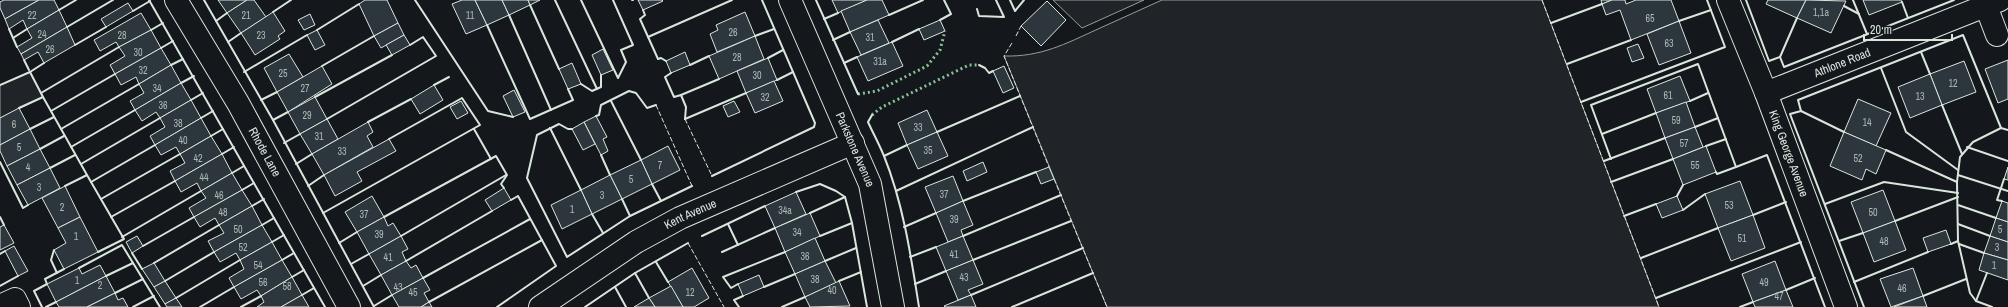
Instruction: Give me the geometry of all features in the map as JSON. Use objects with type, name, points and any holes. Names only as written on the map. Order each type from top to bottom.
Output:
[{"type":"street","name":"Rhode Lane","points":[[176,0],[238,103],[349,307]]},
{"type":"street","name":"Parkstone Avenue","points":[[790,0],[870,184],[893,307]]},
{"type":"street","name":"King George Avenue","points":[[1728,0],[1766,93],[1846,307]]},
{"type":"street","name":"Athlone Road","points":[[1766,93],[1993,3],[1997,35]]},
{"type":"street","name":"Kent Avenue","points":[[540,307],[636,242],[680,218],[853,143]]},
{"type":"street","points":[[0,306],[15,299],[19,307]]},
{"type":"shaded area","points":[[1053,0],[1144,0],[1082,28]]},
{"type":"shaded area","points":[[1162,0],[1542,0],[1659,307],[1107,307],[1004,56],[1017,56],[1041,52],[1075,40]]},
{"type":"shaded area","points":[[30,72],[43,97],[0,118],[0,85]]},
{"type":"building","points":[[4,0],[39,0],[5,19],[0,8],[0,2]]},
{"type":"building","points":[[39,0],[54,0],[59,10],[27,29],[23,20],[9,29],[5,19]]},
{"type":"building","points":[[218,0],[247,0],[227,13]]},
{"type":"building","points":[[247,0],[254,0],[266,17],[241,33],[227,13]]},
{"type":"building","points":[[365,0],[387,0],[398,23],[374,36],[359,4]]},
{"type":"building","points":[[462,0],[475,0],[487,25],[466,34],[452,4]]},
{"type":"building","points":[[475,0],[502,0],[509,15],[487,25]]},
{"type":"building","points":[[502,0],[528,0],[530,5],[509,15]]},
{"type":"building","points":[[528,0],[540,0],[530,5]]},
{"type":"building","points":[[638,0],[662,0],[663,1],[643,10]]},
{"type":"building","points":[[832,0],[867,0],[838,13]]},
{"type":"building","points":[[867,0],[882,0],[889,15],[850,32],[841,11]]},
{"type":"building","points":[[1601,0],[1612,0],[1602,4]]},
{"type":"building","points":[[1612,0],[1625,0],[1626,4],[1636,0],[1671,0],[1679,21],[1631,40],[1620,10],[1606,15],[1602,4]]},
{"type":"building","points":[[1768,0],[1806,0],[1797,18],[1766,4]]},
{"type":"building","points":[[1806,0],[1846,1],[1831,33],[1797,18]]},
{"type":"building","points":[[1863,0],[1901,0],[1902,2],[1869,15]]},
{"type":"building","points":[[1047,1],[1066,20],[1041,46],[1021,26]]},
{"type":"building","points":[[128,3],[133,11],[106,27],[101,19]]},
{"type":"building","points":[[59,10],[67,27],[21,54],[17,47],[32,38],[27,29]]},
{"type":"building","points":[[273,12],[285,31],[278,36],[280,39],[255,55],[241,33]]},
{"type":"building","points":[[745,12],[755,36],[717,52],[710,34],[718,30],[716,25]]},
{"type":"building","points":[[141,13],[151,30],[119,47],[116,42],[100,51],[94,40]]},
{"type":"building","points":[[310,14],[315,25],[304,30],[298,20]]},
{"type":"building","points":[[878,20],[889,43],[861,55],[850,32]]},
{"type":"building","points":[[940,20],[945,31],[924,40],[919,29]]},
{"type":"building","points":[[1679,21],[1691,53],[1659,65],[1647,34]]},
{"type":"building","points":[[398,23],[404,35],[381,48],[374,36]]},
{"type":"building","points":[[67,27],[75,45],[44,63],[38,52],[24,60],[21,54]]},
{"type":"building","points":[[151,30],[161,48],[115,74],[110,65],[125,56],[119,47]]},
{"type":"building","points":[[317,30],[325,45],[315,50],[307,35]]},
{"type":"building","points":[[404,35],[410,45],[392,55],[386,45]]},
{"type":"building","points":[[755,36],[764,59],[719,79],[709,56]]},
{"type":"building","points":[[892,42],[903,66],[868,81],[857,57]]},
{"type":"building","points":[[1638,44],[1644,58],[1632,62],[1627,48]]},
{"type":"building","points":[[161,48],[171,65],[139,84],[136,77],[121,85],[115,74]]},
{"type":"building","points":[[603,49],[613,70],[601,75],[592,55]]},
{"type":"building","points":[[685,52],[690,65],[671,73],[666,61]]},
{"type":"building","points":[[289,54],[303,77],[277,92],[264,68]]},
{"type":"building","points":[[768,58],[777,80],[746,93],[737,71]]},
{"type":"building","points":[[2008,60],[2008,99],[1998,103],[1985,69]]},
{"type":"building","points":[[1964,61],[1976,92],[1942,105],[1930,74]]},
{"type":"building","points":[[572,63],[581,84],[568,89],[559,69]]},
{"type":"building","points":[[171,65],[181,83],[135,110],[130,101],[144,93],[139,84]]},
{"type":"building","points":[[322,66],[332,84],[288,112],[277,92]]},
{"type":"building","points":[[1004,66],[1014,88],[1003,93],[993,71]]},
{"type":"building","points":[[1930,74],[1942,105],[1910,118],[1898,87]]},
{"type":"building","points":[[1680,76],[1690,101],[1656,113],[1647,89]]},
{"type":"building","points":[[774,81],[783,101],[755,113],[746,93]]},
{"type":"building","points":[[181,83],[191,100],[160,118],[156,112],[142,121],[135,110]]},
{"type":"building","points":[[434,85],[443,100],[420,114],[411,99]]},
{"type":"building","points":[[514,90],[525,112],[513,117],[503,96]]},
{"type":"building","points":[[315,97],[327,119],[300,134],[288,112]]},
{"type":"building","points":[[1858,99],[1891,113],[1876,146],[1844,132]]},
{"type":"building","points":[[191,100],[201,118],[155,145],[150,136],[165,127],[160,118]]},
{"type":"building","points":[[461,101],[468,113],[457,119],[450,107]]},
{"type":"building","points":[[734,101],[740,112],[728,117],[723,106]]},
{"type":"building","points":[[1686,102],[1695,127],[1665,138],[1656,113]]},
{"type":"building","points":[[19,108],[30,129],[0,145],[0,118]]},
{"type":"building","points":[[927,110],[937,132],[907,145],[898,123]]},
{"type":"building","points":[[596,116],[607,137],[603,139],[608,151],[601,155],[584,122]]},
{"type":"building","points":[[201,118],[211,136],[180,154],[176,147],[161,155],[155,145]]},
{"type":"building","points":[[327,119],[338,139],[312,154],[300,134]]},
{"type":"building","points":[[368,122],[373,132],[367,136],[373,147],[324,175],[312,154]]},
{"type":"building","points":[[584,122],[595,144],[583,150],[572,129]]},
{"type":"building","points":[[1695,127],[1703,147],[1673,159],[1665,138]]},
{"type":"building","points":[[30,129],[40,149],[7,166],[0,151],[0,145]]},
{"type":"building","points":[[937,132],[948,156],[918,169],[907,145]]},
{"type":"building","points":[[1844,132],[1886,150],[1876,174],[1866,169],[1862,180],[1830,166]]},
{"type":"building","points":[[211,136],[222,154],[175,181],[170,171],[185,163],[180,154]]},
{"type":"building","points":[[389,139],[396,151],[357,172],[362,181],[335,196],[324,175]]},
{"type":"building","points":[[668,146],[680,170],[652,184],[641,160]]},
{"type":"building","points":[[1706,146],[1716,172],[1683,185],[1673,159]]},
{"type":"building","points":[[40,149],[50,168],[17,185],[7,166]]},
{"type":"building","points":[[222,154],[232,173],[201,191],[197,183],[181,192],[175,181]]},
{"type":"building","points":[[641,160],[652,184],[622,199],[610,175]]},
{"type":"building","points":[[983,162],[987,172],[967,181],[963,171]]},
{"type":"building","points":[[1049,167],[1054,179],[1041,184],[1036,172]]},
{"type":"building","points":[[2008,167],[2008,180],[2004,179]]},
{"type":"building","points":[[50,168],[60,188],[28,205],[17,185]]},
{"type":"building","points":[[232,173],[242,190],[194,217],[189,208],[206,198],[201,191]]},
{"type":"building","points":[[610,175],[622,199],[592,214],[581,190]]},
{"type":"building","points":[[953,176],[963,201],[936,213],[925,187]]},
{"type":"building","points":[[1740,181],[1753,215],[1718,228],[1705,194]]},
{"type":"building","points":[[65,186],[80,217],[58,228],[42,198]]},
{"type":"building","points":[[504,188],[511,200],[492,211],[485,200]]},
{"type":"building","points":[[242,190],[252,206],[219,225],[215,218],[200,227],[194,217]]},
{"type":"building","points":[[581,190],[592,214],[562,229],[551,205]]},
{"type":"building","points":[[1883,190],[1895,221],[1863,233],[1851,202]]},
{"type":"building","points":[[796,192],[806,214],[775,228],[765,206]]},
{"type":"building","points":[[372,196],[384,217],[357,232],[345,212]]},
{"type":"building","points":[[1677,196],[1683,210],[1662,218],[1656,204]]},
{"type":"building","points":[[963,201],[973,225],[961,230],[963,236],[948,242],[936,213]]},
{"type":"building","points":[[2002,201],[2008,203],[2008,222],[1996,218]]},
{"type":"building","points":[[252,206],[262,225],[214,252],[208,241],[224,233],[219,225]]},
{"type":"building","points":[[810,213],[820,236],[785,252],[775,228]]},
{"type":"building","points":[[1753,215],[1765,248],[1731,261],[1718,228]]},
{"type":"building","points":[[80,217],[98,252],[64,269],[54,250],[66,243],[58,228]]},
{"type":"building","points":[[384,217],[388,226],[393,223],[401,236],[369,254],[357,232]]},
{"type":"building","points":[[1996,218],[2008,222],[2008,242],[1990,236]]},
{"type":"building","points":[[1895,221],[1906,250],[1874,262],[1863,233]]},
{"type":"building","points":[[4,225],[14,243],[0,250],[0,227]]},
{"type":"building","points":[[262,225],[272,242],[240,260],[236,253],[220,262],[214,252]]},
{"type":"building","points":[[1946,230],[1951,244],[1928,252],[1923,238]]},
{"type":"building","points":[[137,236],[143,246],[132,253],[126,242]]},
{"type":"building","points":[[401,236],[408,249],[402,252],[406,261],[381,275],[369,254]]},
{"type":"building","points":[[963,236],[973,260],[946,271],[936,247]]},
{"type":"building","points":[[1990,236],[2008,242],[2008,260],[1984,253]]},
{"type":"building","points":[[815,238],[825,261],[795,274],[785,252]]},
{"type":"building","points":[[272,242],[282,260],[234,287],[229,278],[244,269],[240,260]]},
{"type":"building","points":[[14,246],[28,271],[18,276],[5,251]]},
{"type":"building","points":[[1984,253],[2008,260],[2008,280],[1979,270]]},
{"type":"building","points":[[282,260],[292,277],[261,296],[257,290],[241,299],[234,287]]},
{"type":"building","points":[[973,260],[983,284],[968,290],[971,295],[958,300],[946,271]]},
{"type":"building","points":[[406,261],[411,268],[416,265],[423,278],[392,295],[381,275]]},
{"type":"building","points":[[825,261],[836,283],[805,297],[795,274]]},
{"type":"building","points":[[1775,261],[1786,290],[1753,302],[1742,274]]},
{"type":"building","points":[[154,263],[165,281],[154,287],[142,269]]},
{"type":"building","points":[[100,265],[106,276],[56,302],[47,284],[79,268],[82,274]]},
{"type":"building","points":[[692,268],[709,298],[694,307],[683,307],[668,282]]},
{"type":"building","points":[[1913,268],[1923,296],[1891,307],[1880,279]]},
{"type":"building","points":[[759,275],[764,287],[743,296],[738,284]]},
{"type":"building","points":[[106,276],[115,293],[87,307],[59,307],[56,302]]},
{"type":"building","points":[[292,277],[302,295],[281,307],[257,307],[264,302],[261,296]]},
{"type":"building","points":[[423,278],[430,290],[424,293],[429,302],[421,307],[399,307],[392,295]]},
{"type":"building","points":[[165,281],[176,298],[165,304],[154,287]]},
{"type":"building","points":[[839,281],[850,306],[810,307],[805,297]]},
{"type":"building","points":[[671,286],[683,307],[655,307],[649,298]]},
{"type":"building","points":[[1786,290],[1793,307],[1755,307],[1753,302]]},
{"type":"building","points":[[115,293],[118,300],[123,298],[128,307],[87,307]]},
{"type":"building","points":[[302,295],[309,307],[281,307]]},
{"type":"building","points":[[971,295],[976,307],[944,306]]},
{"type":"building","points":[[1923,296],[1927,307],[1894,307]]},
{"type":"building","points":[[176,298],[182,307],[167,307],[165,304]]},
{"type":"building","points":[[649,298],[655,307],[634,307]]},
{"type":"building","points":[[429,302],[432,307],[421,307]]},
{"type":"hedge","points":[[858,94],[877,91],[927,66],[940,50],[945,31]]},
{"type":"hedge","points":[[872,115],[882,107],[969,65],[979,65]]},
{"type":"fence","points":[[1542,0],[1659,307]]},
{"type":"fence","points":[[1016,36],[1021,26]]},
{"type":"fence","points":[[1012,43],[1004,56],[1049,167]]},
{"type":"fence","points":[[656,105],[692,186]]},
{"type":"fence","points":[[685,119],[712,176]]},
{"type":"fence","points":[[1054,179],[1107,307]]},
{"type":"fence","points":[[688,243],[724,307]]},
{"type":"wall","points":[[59,10],[76,0]]},
{"type":"wall","points":[[67,27],[113,0]]},
{"type":"wall","points":[[149,0],[325,307]]},
{"type":"wall","points":[[204,0],[273,120],[374,307]]},
{"type":"wall","points":[[273,12],[291,0]]},
{"type":"wall","points":[[415,0],[488,111],[513,117]]},
{"type":"wall","points":[[555,0],[597,89]]},
{"type":"wall","points":[[581,0],[618,78],[626,62],[621,50],[633,45],[613,0]]},
{"type":"wall","points":[[648,37],[732,0]]},
{"type":"wall","points":[[712,176],[814,127],[815,123],[762,0]]},
{"type":"wall","points":[[816,0],[858,94]]},
{"type":"wall","points":[[889,15],[923,0]]},
{"type":"wall","points":[[940,20],[951,14],[944,0]]},
{"type":"wall","points":[[977,9],[979,16],[1004,17],[996,0]]},
{"type":"wall","points":[[1010,0],[1015,11],[1024,0]]},
{"type":"wall","points":[[1581,102],[1725,47],[1707,0]]},
{"type":"wall","points":[[1746,0],[1769,61],[1780,57]]},
{"type":"wall","points":[[1853,0],[1867,34]]},
{"type":"wall","points":[[1797,18],[1780,57],[1784,67],[1954,0]]},
{"type":"wall","points":[[133,11],[150,1]]},
{"type":"wall","points":[[1902,2],[1908,18]]},
{"type":"wall","points":[[317,30],[359,4]]},
{"type":"wall","points":[[1551,23],[1602,4]]},
{"type":"wall","points":[[530,5],[559,69]]},
{"type":"wall","points":[[1844,6],[1859,14]]},
{"type":"wall","points":[[643,10],[645,15],[640,19],[658,59],[661,58],[666,61]]},
{"type":"wall","points":[[1679,21],[1711,10]]},
{"type":"wall","points":[[216,21],[227,13]]},
{"type":"wall","points":[[824,19],[838,13]]},
{"type":"wall","points":[[509,15],[551,110]]},
{"type":"wall","points":[[151,30],[163,23]]},
{"type":"wall","points":[[487,25],[530,119],[573,100],[568,89]]},
{"type":"wall","points":[[75,45],[106,27]]},
{"type":"wall","points":[[9,29],[17,47]]},
{"type":"wall","points":[[13,38],[27,29]]},
{"type":"wall","points":[[755,36],[774,29]]},
{"type":"wall","points":[[892,42],[919,29]]},
{"type":"wall","points":[[833,40],[850,32]]},
{"type":"wall","points":[[228,42],[241,33]]},
{"type":"wall","points":[[244,72],[307,35]]},
{"type":"wall","points":[[1801,111],[1798,100],[1963,35],[2001,128]]},
{"type":"wall","points":[[322,66],[374,36]]},
{"type":"wall","points":[[327,119],[436,56],[423,37],[410,45]]},
{"type":"wall","points":[[1567,64],[1631,40]]},
{"type":"wall","points":[[161,48],[173,41]]},
{"type":"wall","points":[[41,93],[119,47]]},
{"type":"wall","points":[[768,58],[783,50]]},
{"type":"wall","points":[[1921,52],[1930,74]]},
{"type":"wall","points":[[315,97],[392,55]]},
{"type":"wall","points":[[690,65],[709,56]]},
{"type":"wall","points":[[844,63],[857,57]]},
{"type":"wall","points":[[171,65],[183,59]]},
{"type":"wall","points":[[24,60],[29,70]]},
{"type":"wall","points":[[0,85],[30,72],[44,63]]},
{"type":"wall","points":[[1611,159],[1591,105],[1698,64],[1736,167],[1767,155],[1825,307]]},
{"type":"wall","points":[[979,65],[985,68],[989,73],[993,71]]},
{"type":"wall","points":[[1881,68],[1906,132],[1958,170]]},
{"type":"wall","points":[[19,108],[43,97],[30,72]]},
{"type":"wall","points":[[777,80],[793,72]]},
{"type":"wall","points":[[671,73],[665,77],[674,97],[681,95],[686,107],[685,119]]},
{"type":"wall","points":[[51,111],[115,74]]},
{"type":"wall","points":[[581,84],[592,91],[601,87],[601,75]]},
{"type":"wall","points":[[181,83],[194,76]]},
{"type":"wall","points":[[434,85],[449,77]]},
{"type":"wall","points":[[681,95],[719,79]]},
{"type":"wall","points":[[61,129],[139,84]]},
{"type":"wall","points":[[596,116],[599,115],[601,105],[629,91],[636,93],[647,108],[656,105]]},
{"type":"wall","points":[[261,100],[277,92]]},
{"type":"wall","points":[[191,100],[203,93]]},
{"type":"wall","points":[[685,119],[746,93]]},
{"type":"wall","points":[[1690,101],[1708,93]]},
{"type":"wall","points":[[937,132],[1020,96]]},
{"type":"wall","points":[[43,97],[87,175]]},
{"type":"wall","points":[[323,213],[480,125],[462,98],[389,139]]},
{"type":"wall","points":[[368,122],[411,99]]},
{"type":"wall","points":[[611,101],[641,160]]},
{"type":"wall","points":[[1942,105],[1962,154]]},
{"type":"wall","points":[[71,147],[135,110]]},
{"type":"wall","points":[[201,118],[213,111]]},
{"type":"wall","points":[[1844,132],[1801,111],[1790,114],[1864,307]]},
{"type":"wall","points":[[273,120],[288,112]]},
{"type":"wall","points":[[1602,134],[1656,113]]},
{"type":"wall","points":[[872,115],[868,122],[884,156],[896,192],[909,249],[919,307]]},
{"type":"wall","points":[[30,129],[54,117]]},
{"type":"wall","points":[[81,164],[160,118]]},
{"type":"wall","points":[[1695,127],[1718,118]]},
{"type":"wall","points":[[572,129],[568,129],[559,124],[537,135],[527,178],[567,257],[630,216],[692,186]]},
{"type":"wall","points":[[896,191],[1033,127]]},
{"type":"wall","points":[[550,128],[581,190]]},
{"type":"wall","points":[[1958,241],[1957,182],[1960,157],[1973,142],[2001,128],[2008,130]]},
{"type":"wall","points":[[211,136],[223,129]]},
{"type":"wall","points":[[474,129],[491,159]]},
{"type":"wall","points":[[284,143],[300,134]]},
{"type":"wall","points":[[40,149],[64,136]]},
{"type":"wall","points":[[1604,161],[1665,138]]},
{"type":"wall","points":[[1706,146],[1726,139]]},
{"type":"wall","points":[[91,182],[155,145]]},
{"type":"wall","points":[[884,156],[907,145]]},
{"type":"wall","points":[[222,154],[234,147]]},
{"type":"wall","points":[[1967,147],[2008,161]]},
{"type":"wall","points":[[1886,150],[1957,182]]},
{"type":"wall","points":[[101,199],[180,154]]},
{"type":"wall","points":[[296,164],[312,154]]},
{"type":"wall","points":[[50,168],[75,155]]},
{"type":"wall","points":[[601,155],[610,175]]},
{"type":"wall","points":[[384,217],[496,156],[507,175],[501,184],[504,188]]},
{"type":"wall","points":[[1611,182],[1673,159]]},
{"type":"wall","points":[[0,162],[23,208],[28,205]]},
{"type":"wall","points":[[232,173],[244,166]]},
{"type":"wall","points":[[1716,172],[1717,174],[1736,167]]},
{"type":"wall","points":[[963,201],[1036,172]]},
{"type":"wall","points":[[65,186],[87,175],[124,239],[98,252]]},
{"type":"wall","points":[[308,186],[324,175]]},
{"type":"wall","points":[[401,236],[506,175]]},
{"type":"wall","points":[[1958,175],[2008,191]]},
{"type":"wall","points":[[2002,201],[1997,200],[2004,179]]},
{"type":"wall","points":[[111,217],[175,181]]},
{"type":"wall","points":[[1825,204],[1884,182],[1958,193]]},
{"type":"wall","points":[[242,190],[254,183]]},
{"type":"wall","points":[[652,184],[661,201]]},
{"type":"wall","points":[[796,192],[820,184],[845,197],[852,223],[867,307]]},
{"type":"wall","points":[[1677,196],[1683,185]]},
{"type":"wall","points":[[122,237],[201,191]]},
{"type":"wall","points":[[1683,210],[1705,194]]},
{"type":"wall","points":[[963,236],[1061,195]]},
{"type":"wall","points":[[497,307],[556,266],[518,196],[511,200]]},
{"type":"wall","points":[[810,213],[845,197]]},
{"type":"wall","points":[[1895,221],[1958,197]]},
{"type":"wall","points":[[252,206],[264,199]]},
{"type":"wall","points":[[622,199],[630,216]]},
{"type":"wall","points":[[1753,215],[1786,202]]},
{"type":"wall","points":[[1624,216],[1656,204]]},
{"type":"wall","points":[[1958,205],[1996,218]]},
{"type":"wall","points":[[702,236],[765,206]]},
{"type":"wall","points":[[406,261],[492,211]]},
{"type":"wall","points":[[904,227],[936,213]]},
{"type":"wall","points":[[592,214],[603,233]]},
{"type":"wall","points":[[0,217],[4,225]]},
{"type":"wall","points":[[143,246],[194,217]]},
{"type":"wall","points":[[262,225],[274,218]]},
{"type":"wall","points":[[423,278],[530,219]]},
{"type":"wall","points":[[973,260],[1071,221]]},
{"type":"wall","points":[[820,236],[852,223]]},
{"type":"wall","points":[[728,224],[738,245]]},
{"type":"wall","points":[[1958,224],[1990,236]]},
{"type":"wall","points":[[154,263],[219,225]]},
{"type":"wall","points":[[722,252],[775,228]]},
{"type":"wall","points":[[1641,258],[1718,228]]},
{"type":"wall","points":[[339,243],[357,232]]},
{"type":"wall","points":[[1839,241],[1863,233]]},
{"type":"wall","points":[[272,242],[284,235]]},
{"type":"wall","points":[[429,302],[542,240]]},
{"type":"wall","points":[[1951,244],[1958,241],[1970,293],[1976,301],[1992,307]]},
{"type":"wall","points":[[1656,298],[1801,242]]},
{"type":"wall","points":[[585,307],[635,273],[688,243]]},
{"type":"wall","points":[[1959,244],[1984,253]]},
{"type":"wall","points":[[79,268],[122,245],[160,307]]},
{"type":"wall","points":[[910,257],[936,247]]},
{"type":"wall","points":[[825,261],[856,248]]},
{"type":"wall","points":[[971,295],[1083,248]]},
{"type":"wall","points":[[54,250],[51,260],[57,273]]},
{"type":"wall","points":[[0,254],[5,251]]},
{"type":"wall","points":[[165,281],[214,252]]},
{"type":"wall","points":[[738,284],[731,288],[723,277],[785,252]]},
{"type":"wall","points":[[1854,282],[1928,252]]},
{"type":"wall","points":[[132,253],[142,269]]},
{"type":"wall","points":[[282,260],[294,253]]},
{"type":"wall","points":[[351,264],[369,254]]},
{"type":"wall","points":[[176,298],[240,260]]},
{"type":"wall","points":[[656,262],[668,282]]},
{"type":"wall","points":[[106,276],[133,263]]},
{"type":"wall","points":[[42,307],[34,291],[47,284],[45,279],[64,269]]},
{"type":"wall","points":[[292,277],[304,270]]},
{"type":"wall","points":[[915,284],[946,271]]},
{"type":"wall","points":[[839,281],[861,272]]},
{"type":"wall","points":[[635,273],[649,298]]},
{"type":"wall","points":[[1012,307],[1093,273]]},
{"type":"wall","points":[[1976,301],[1987,273]]},
{"type":"wall","points":[[764,287],[795,274]]},
{"type":"wall","points":[[363,286],[381,275]]},
{"type":"wall","points":[[0,286],[18,276]]},
{"type":"wall","points":[[1786,290],[1815,278]]},
{"type":"wall","points":[[115,293],[143,279]]},
{"type":"wall","points":[[1923,296],[1966,279]]},
{"type":"wall","points":[[200,307],[234,287]]},
{"type":"wall","points":[[615,287],[626,307]]},
{"type":"wall","points":[[302,295],[314,288]]},
{"type":"wall","points":[[374,306],[392,295]]},
{"type":"wall","points":[[133,307],[154,296]]},
{"type":"wall","points":[[241,307],[261,296]]},
{"type":"wall","points":[[739,307],[734,300],[743,296]]},
{"type":"wall","points":[[782,307],[805,297]]},
{"type":"wall","points":[[46,307],[56,302]]},
{"type":"wall","points":[[1740,307],[1753,302]]}]
